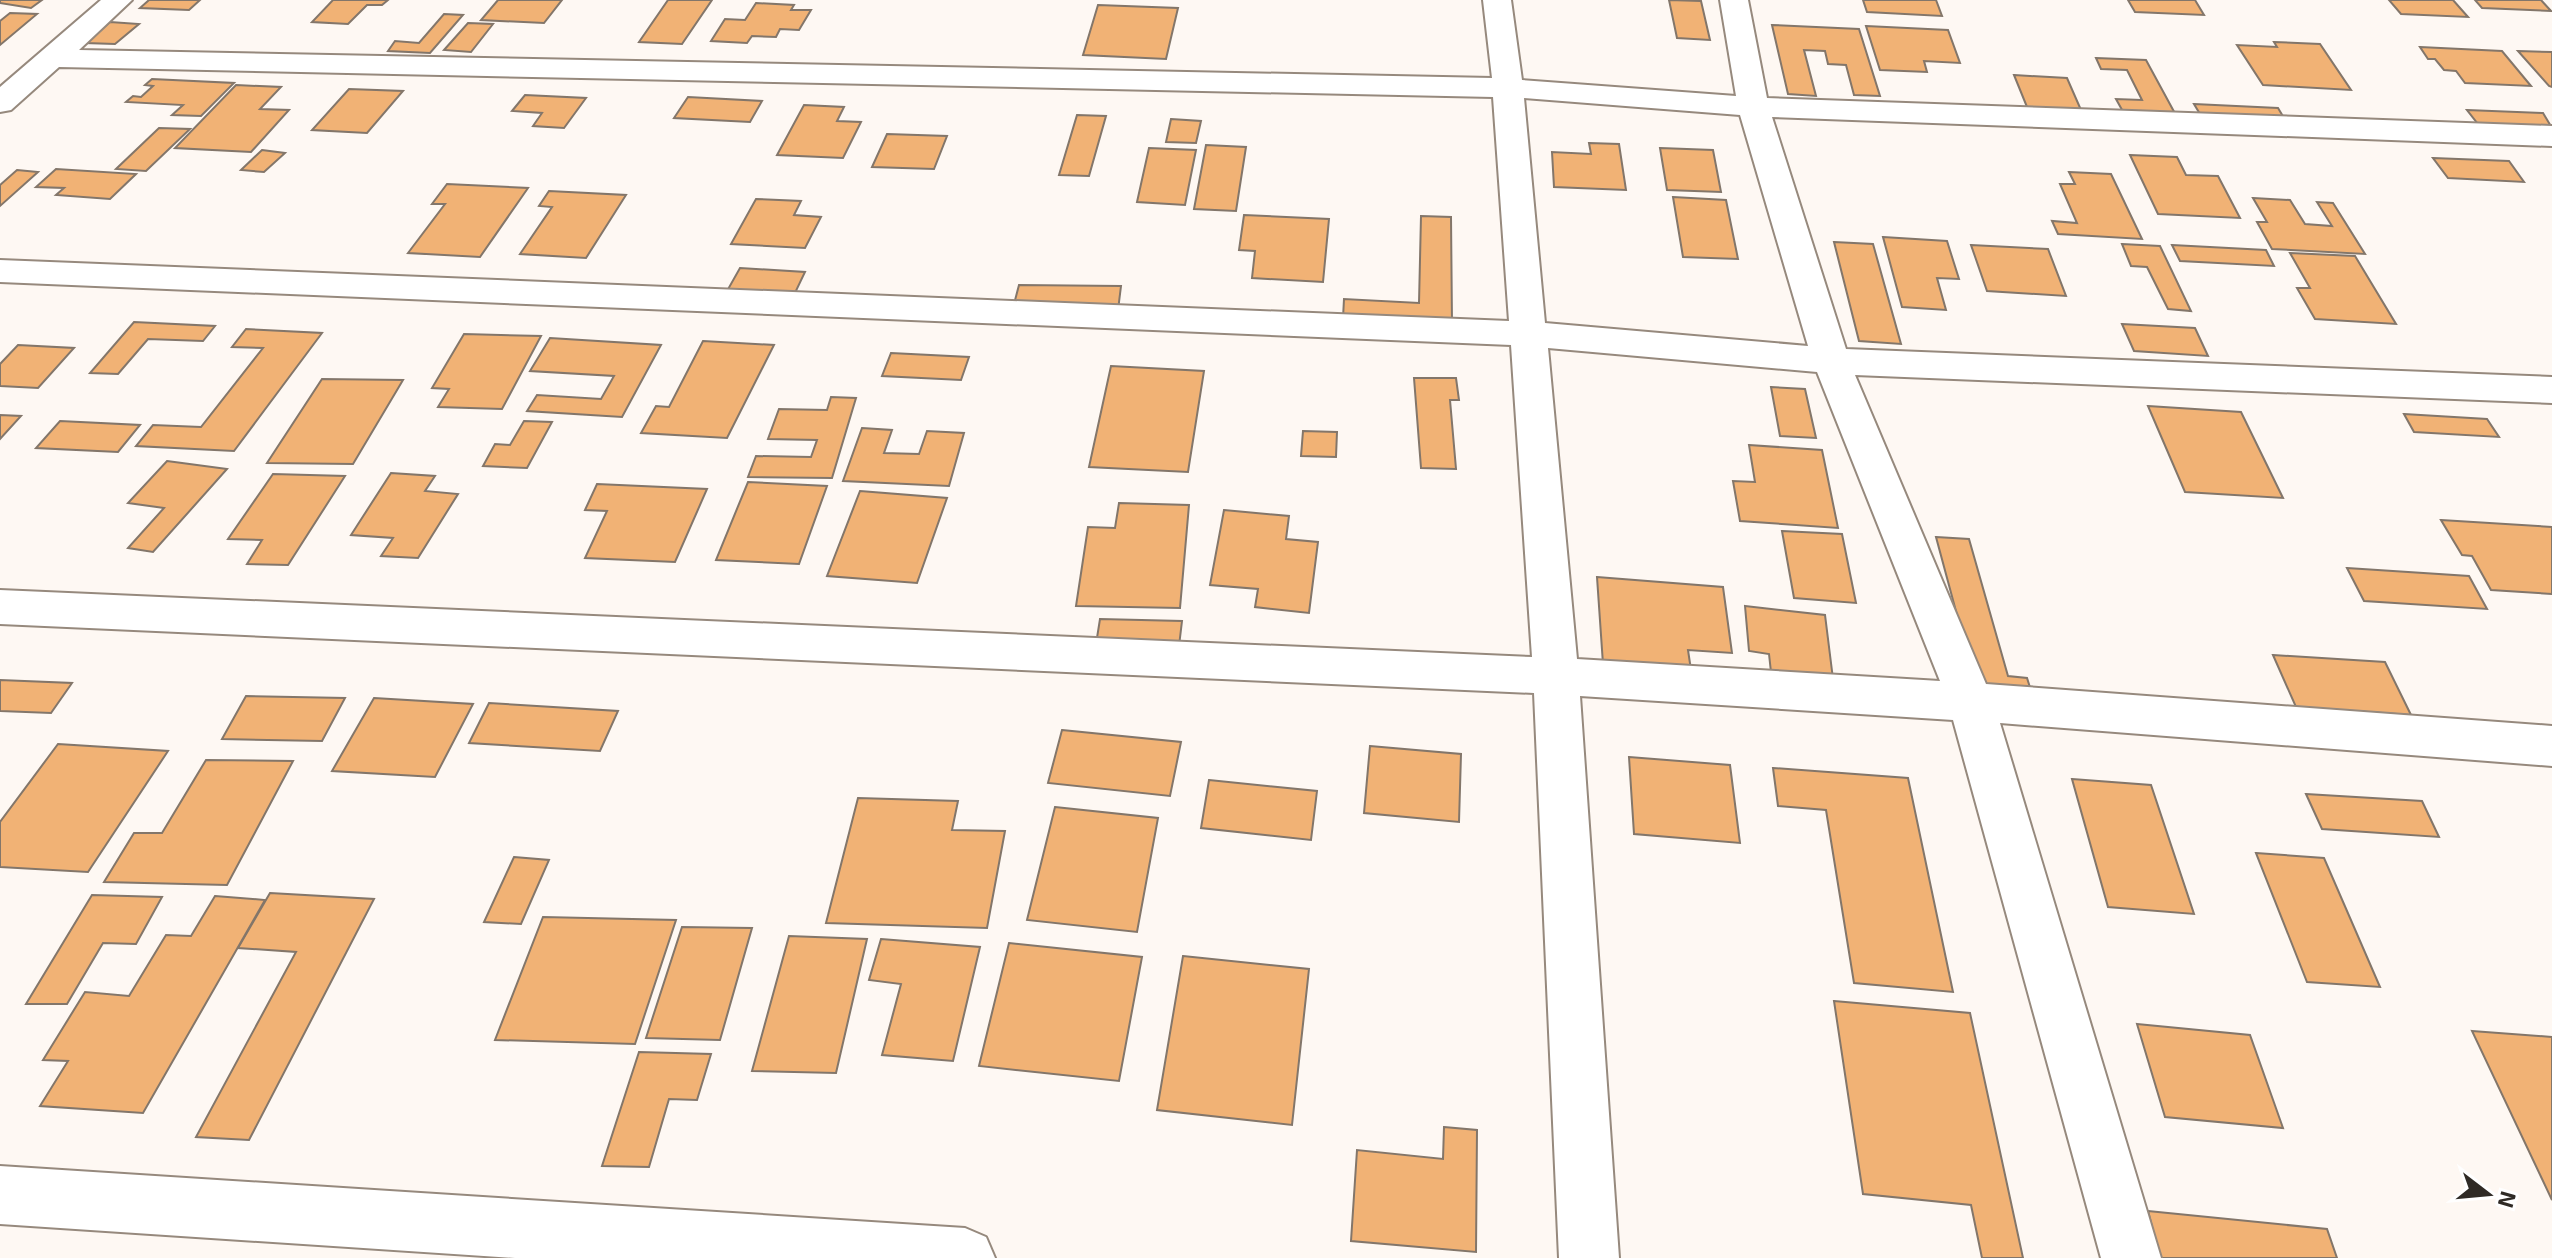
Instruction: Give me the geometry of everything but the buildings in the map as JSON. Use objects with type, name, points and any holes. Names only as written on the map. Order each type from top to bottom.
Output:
[{"type":"street","points":[[0,103],[118,0]]},
{"type":"street","points":[[1497,0],[1508,88],[1556,676],[1589,1258]]},
{"type":"street","points":[[1734,0],[1753,107],[1831,361],[1971,702],[2131,1258]]},
{"type":"street","points":[[49,58],[1508,88],[1753,107],[2552,136]]},
{"type":"street","points":[[0,271],[1528,334],[1831,361],[2552,390]]},
{"type":"street","points":[[0,607],[1556,676],[1971,702],[2552,746]]},
{"type":"street","points":[[0,1195],[965,1258]]}]
